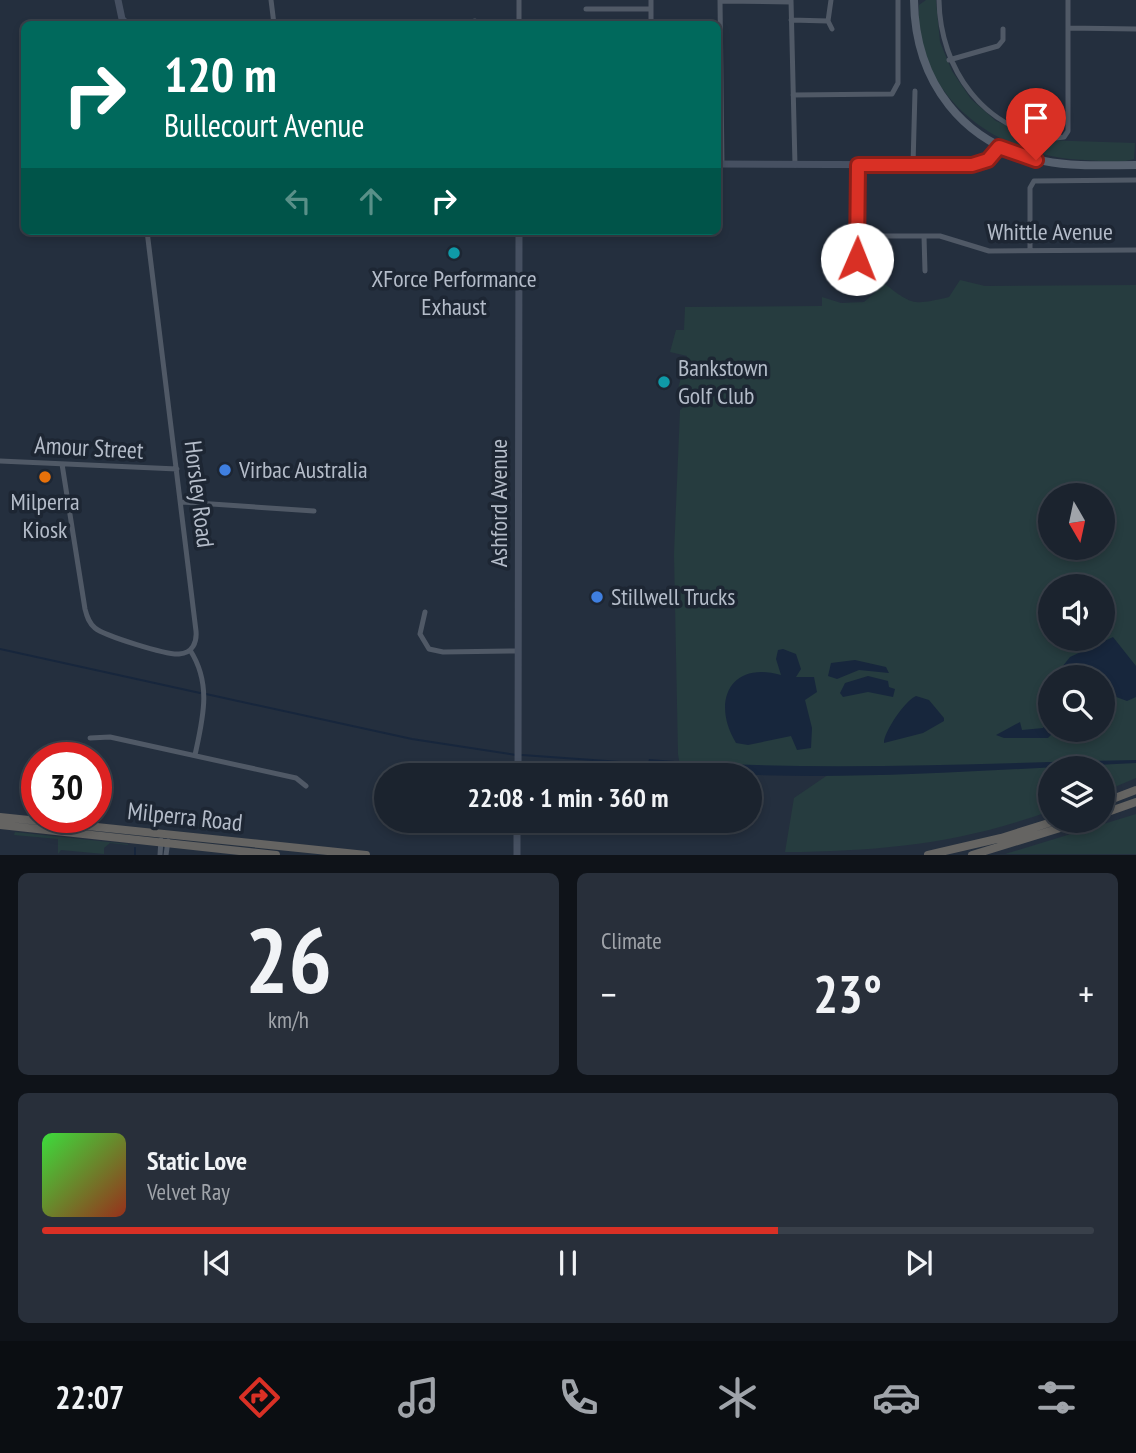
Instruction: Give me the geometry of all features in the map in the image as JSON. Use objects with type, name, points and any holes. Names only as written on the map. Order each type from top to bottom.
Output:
[{"type":"highway","points":[[1115,798],[1136,790]]},
{"type":"highway","points":[[1115,809],[1136,802]]},
{"type":"highway","name":"Milperra Road","points":[[0,817],[366,855]]},
{"type":"highway","name":"Milperra Road","points":[[0,825],[276,855]]},
{"type":"highway","points":[[928,855],[1038,826]]},
{"type":"highway","points":[[972,855],[1044,833]]},
{"type":"highway","points":[[174,855],[185,846]]},
{"type":"main road","points":[[118,0],[122,21]]},
{"type":"main road","points":[[914,0],[919,48],[935,87],[956,113],[999,147],[1026,157],[1055,163],[1136,165]]},
{"type":"main road","points":[[721,164],[978,164],[988,160],[999,147]]},
{"type":"main road","name":"Ashford Avenue","points":[[518,763],[519,235]]},
{"type":"main road","points":[[517,833],[517,855]]},
{"type":"street","points":[[271,0],[274,21]]},
{"type":"street","points":[[519,0],[519,21]]},
{"type":"street","points":[[651,0],[651,21]]},
{"type":"street","points":[[720,21],[720,0],[791,1],[795,164]]},
{"type":"street","points":[[831,0],[828,21],[832,29]]},
{"type":"street","points":[[793,95],[892,94],[898,83],[898,0]]},
{"type":"street","points":[[939,0],[941,32],[949,60],[967,90],[997,117],[1038,135],[1062,138],[1068,128],[1068,0]]},
{"type":"street","points":[[586,9],[651,9]]},
{"type":"street","points":[[791,20],[828,21]]},
{"type":"street","points":[[949,60],[998,46],[1003,40],[1003,29]]},
{"type":"street","points":[[1068,29],[1136,29]]},
{"type":"street","points":[[913,165],[915,91]]},
{"type":"street","points":[[854,271],[858,236],[858,165]]},
{"type":"street","points":[[1030,250],[1030,188],[1034,181],[1136,180]]},
{"type":"street","name":"Horsley Road","points":[[148,235],[197,634],[190,650]]},
{"type":"street","name":"Whittle Avenue","points":[[858,236],[946,237],[984,250],[1136,250]]},
{"type":"street","points":[[924,236],[925,271]]},
{"type":"street","name":"Amour Street","points":[[0,461],[177,469]]},
{"type":"street","points":[[62,464],[88,619],[100,631],[112,636],[172,654],[190,650],[201,669],[205,703],[195,755]]},
{"type":"street","points":[[182,502],[314,511]]},
{"type":"street","points":[[425,612],[421,634],[429,649],[443,652],[517,651]]},
{"type":"street","points":[[90,738],[110,737],[195,755],[296,778],[306,786]]},
{"type":"street","points":[[160,855],[165,834]]},
{"type":"street","points":[[164,844],[166,855]]},
{"type":"green space","points":[[926,0],[936,0],[940,42],[952,71],[971,99],[996,121],[1042,140],[1135,143],[1134,159],[1110,162],[1054,157],[1023,148],[994,135],[968,117],[947,94],[931,68],[921,38],[919,5]]},
{"type":"green space","name":"Bankstown Golf Club","points":[[960,280],[985,286],[1136,285],[1136,778],[1115,787],[1115,756],[1038,756],[1038,815],[983,831],[919,843],[854,850],[785,852],[794,798],[838,768],[762,767],[762,763],[680,763],[674,554],[680,410],[688,403],[677,392],[687,356],[670,352],[676,330],[684,330],[685,307],[822,306],[822,297],[841,303],[864,302],[885,284],[908,300],[928,301],[949,297]]},
{"type":"green space","points":[[1136,814],[1136,854],[1005,854],[1074,833],[1115,833],[1115,820]]},
{"type":"green space","points":[[15,832],[128,845],[110,843],[104,848],[104,854],[61,850],[58,854],[58,839],[14,835]]},
{"type":"water","points":[[1115,640],[1136,666],[1136,697],[1127,701],[1115,696],[1115,665],[1064,665],[1070,657],[1083,651],[1115,651]]},
{"type":"water","points":[[778,650],[796,654],[801,669],[796,677],[814,677],[817,692],[805,700],[812,728],[811,748],[797,750],[791,736],[748,745],[736,743],[725,713],[730,688],[738,679],[749,674],[763,672],[781,675],[776,659]]},
{"type":"water","points":[[855,660],[886,667],[889,673],[859,670],[837,679],[828,676],[831,663]]},
{"type":"water","points":[[868,676],[888,681],[889,687],[895,689],[893,697],[868,692],[843,697],[840,693],[845,683]]},
{"type":"water","points":[[916,696],[929,700],[944,721],[923,733],[884,743],[895,718]]},
{"type":"water","points":[[1020,722],[1022,730],[1038,728],[1038,738],[1004,738],[996,735]]},
{"type":"water","points":[[649,759],[710,763],[648,763]]},
{"type":"water","points":[[1136,760],[1136,763],[1115,764],[1115,761]]},
{"type":"water","points":[[1038,763],[1038,768],[892,775],[762,775],[762,765]]},
{"type":"waterway","points":[[0,649],[200,693]]},
{"type":"waterway","points":[[206,694],[412,739],[516,755]]},
{"type":"waterway","points":[[522,755],[635,763]]},
{"type":"waterway","points":[[135,848],[135,855]]},
{"type":"place","name":"XForce Performance Exhaust","points":[[454,253]]},
{"type":"place","name":"Bankstown Golf Club","points":[[664,382]]},
{"type":"place","name":"Virbac Australia","points":[[225,470]]},
{"type":"place","name":"Milperra Kiosk","points":[[45,477]]},
{"type":"place","name":"Stillwell Trucks","points":[[597,597]]},
{"type":"route","points":[[857,259],[858,165],[972,165],[984,163],[999,147],[1036,160]]}]
